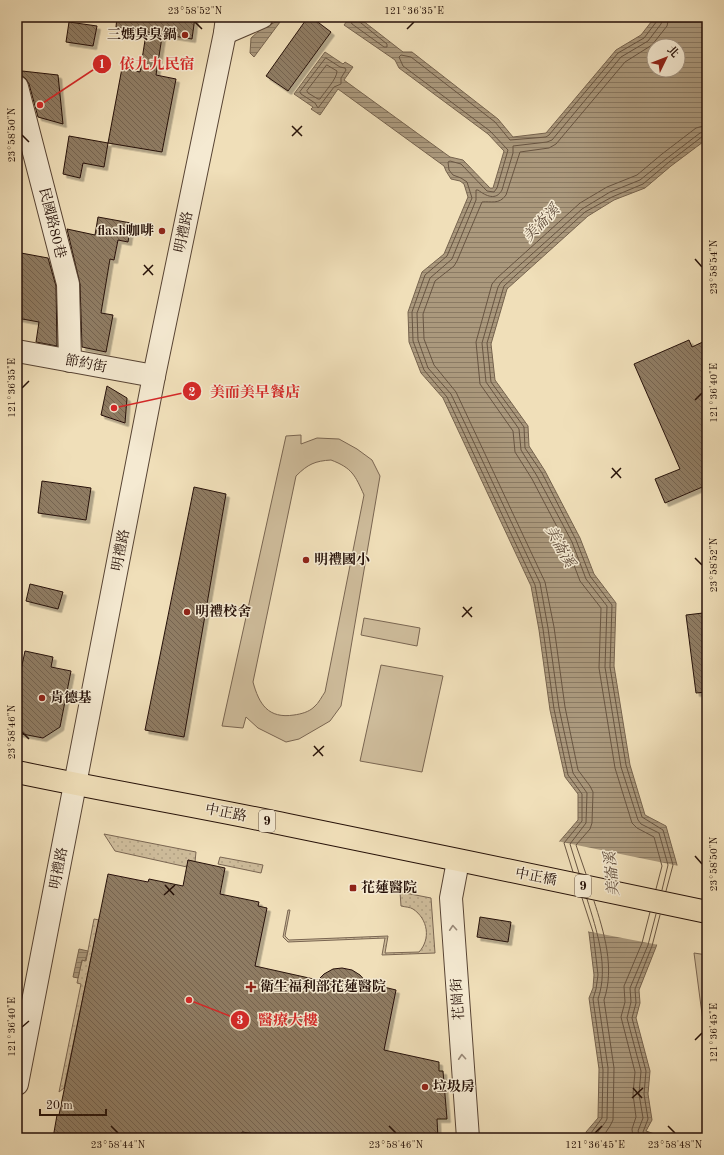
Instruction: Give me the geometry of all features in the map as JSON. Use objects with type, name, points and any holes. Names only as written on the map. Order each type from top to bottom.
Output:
[{"type":"main road","name":"中正路","points":[[17,772],[287,824],[458,861]]},
{"type":"main road","name":"中正橋","points":[[458,861],[707,912]]},
{"type":"street","points":[[226,25],[262,17]]},
{"type":"street","name":"明禮路","points":[[17,1084],[154,376],[226,25]]},
{"type":"street","name":"民國路80巷","points":[[17,87],[68,284],[70,361]]},
{"type":"street","name":"節約街","points":[[17,351],[154,376]]},
{"type":"street","name":"花崗街","points":[[458,861],[450,898],[468,1138]]},
{"type":"shaded area","points":[[301,435],[301,444],[317,438],[339,439],[357,449],[372,460],[380,476],[341,706],[330,721],[299,739],[286,742],[258,728],[246,717],[243,728],[222,726],[286,436]],"holes":[[[331,460],[352,473],[364,495],[325,692],[319,702],[312,709],[294,715],[277,715],[271,712],[262,703],[258,697],[253,682],[296,476],[308,466],[316,462]]]},
{"type":"shaded area","points":[[364,618],[420,628],[417,646],[361,635]]},
{"type":"shaded area","points":[[381,665],[443,676],[422,772],[360,761]]},
{"type":"shaded area","points":[[104,834],[196,852],[195,862],[188,860],[187,867],[115,851]]},
{"type":"shaded area","points":[[220,857],[263,865],[261,873],[218,864]]},
{"type":"shaded area","points":[[400,892],[431,898],[435,953],[382,955],[385,938],[288,942],[283,937],[288,910],[290,910],[285,936],[289,940],[388,936],[385,953],[419,952],[425,941],[425,924],[418,913],[413,909],[401,906]]},
{"type":"shaded area","points":[[94,919],[99,920],[64,1088],[59,1092],[81,984],[77,983],[82,960],[86,961]]},
{"type":"shaded area","points":[[694,953],[707,955],[707,1052]]},
{"type":"water","name":"美崙溪","points":[[350,17],[358,17],[403,52],[412,52],[498,119],[513,137],[546,133],[616,50],[641,35],[655,17],[707,17],[707,139],[645,188],[614,200],[588,216],[507,289],[491,344],[495,380],[528,426],[529,446],[545,471],[580,538],[594,574],[616,603],[614,666],[630,765],[645,815],[666,826],[677,865],[656,947],[639,990],[640,1003],[636,1018],[650,1071],[648,1094],[652,1120],[646,1131],[662,1138],[587,1138],[586,1132],[598,1118],[599,1069],[589,998],[593,988],[594,975],[589,933],[559,842],[578,820],[578,794],[565,777],[550,710],[539,630],[531,586],[443,398],[421,373],[409,342],[408,312],[422,272],[444,254],[468,197],[464,184],[460,181],[451,179],[444,166],[338,89],[320,115],[311,109],[313,107],[294,94],[325,52],[343,64],[345,62],[353,67],[344,80],[450,157],[463,160],[490,188],[493,188],[504,151],[488,134],[399,68],[395,60],[344,25]]},
{"type":"water","points":[[283,18],[254,57],[250,53],[251,38],[260,30]]},
{"type":"water","points":[[79,949],[88,951],[85,961],[82,960],[78,978],[73,977]]},
{"type":"pier","points":[[557,841],[679,866],[659,945],[586,931]]},
{"type":"building","points":[[117,17],[195,17],[192,39],[116,27]]},
{"type":"building","points":[[308,17],[311,17],[331,32],[288,91],[266,76]]},
{"type":"building","points":[[69,22],[97,26],[93,46],[66,42]]},
{"type":"building","points":[[146,34],[162,37],[156,75],[176,79],[162,152],[108,143],[122,68],[140,72]]},
{"type":"building","points":[[22,71],[58,75],[63,124],[38,117],[29,84],[21,75]]},
{"type":"building","points":[[69,136],[108,143],[104,167],[83,163],[80,178],[63,174]]},
{"type":"building","points":[[98,217],[131,223],[128,242],[118,240],[114,260],[110,259],[101,313],[113,315],[106,352],[82,347],[80,284],[67,229],[95,235]]},
{"type":"building","points":[[21,253],[48,258],[56,286],[57,346],[36,342],[39,322],[17,318],[17,270]]},
{"type":"building","points":[[689,340],[692,347],[707,340],[707,485],[665,503],[655,479],[680,469],[634,364]]},
{"type":"building","points":[[107,386],[127,398],[125,423],[101,415]]},
{"type":"building","points":[[42,481],[91,488],[86,520],[38,513]]},
{"type":"building","name":"明禮校舍","points":[[194,487],[226,494],[184,737],[145,730]]},
{"type":"building","points":[[30,584],[63,592],[58,609],[26,601]]},
{"type":"building","points":[[703,613],[707,645],[707,692],[696,693],[686,615]]},
{"type":"building","name":"肯德基","points":[[25,651],[53,657],[51,667],[71,671],[60,727],[43,738],[17,733],[17,669],[21,670]]},
{"type":"building","name":"衛生福利部花蓮醫院","points":[[188,860],[225,868],[220,894],[259,902],[258,906],[267,908],[255,966],[318,980],[324,974],[333,969],[342,968],[352,970],[360,975],[367,983],[396,990],[384,1050],[439,1062],[439,1071],[443,1071],[447,1119],[437,1119],[438,1138],[282,1138],[242,1132],[240,1138],[53,1138],[108,874],[148,882],[149,879],[183,886]]},
{"type":"building","points":[[480,917],[511,922],[508,942],[477,937]]},
{"type":"place","name":"三媽臭臭鍋","points":[[185,35]]},
{"type":"place","name":"依九九民宿","points":[[40,105]]},
{"type":"place","name":"flash咖啡","points":[[162,231]]},
{"type":"place","name":"美而美早餐店","points":[[114,408]]},
{"type":"place","name":"明禮國小","points":[[306,560]]},
{"type":"place","name":"明禮校舍","points":[[187,612]]},
{"type":"place","name":"肯德基","points":[[42,698]]},
{"type":"place","name":"花蓮醫院","points":[[353,888]]},
{"type":"place","name":"衛生福利部花蓮醫院","points":[[251,987]]},
{"type":"place","name":"醫療大樓","points":[[189,1000]]},
{"type":"place","name":"垃圾房","points":[[425,1087]]}]
